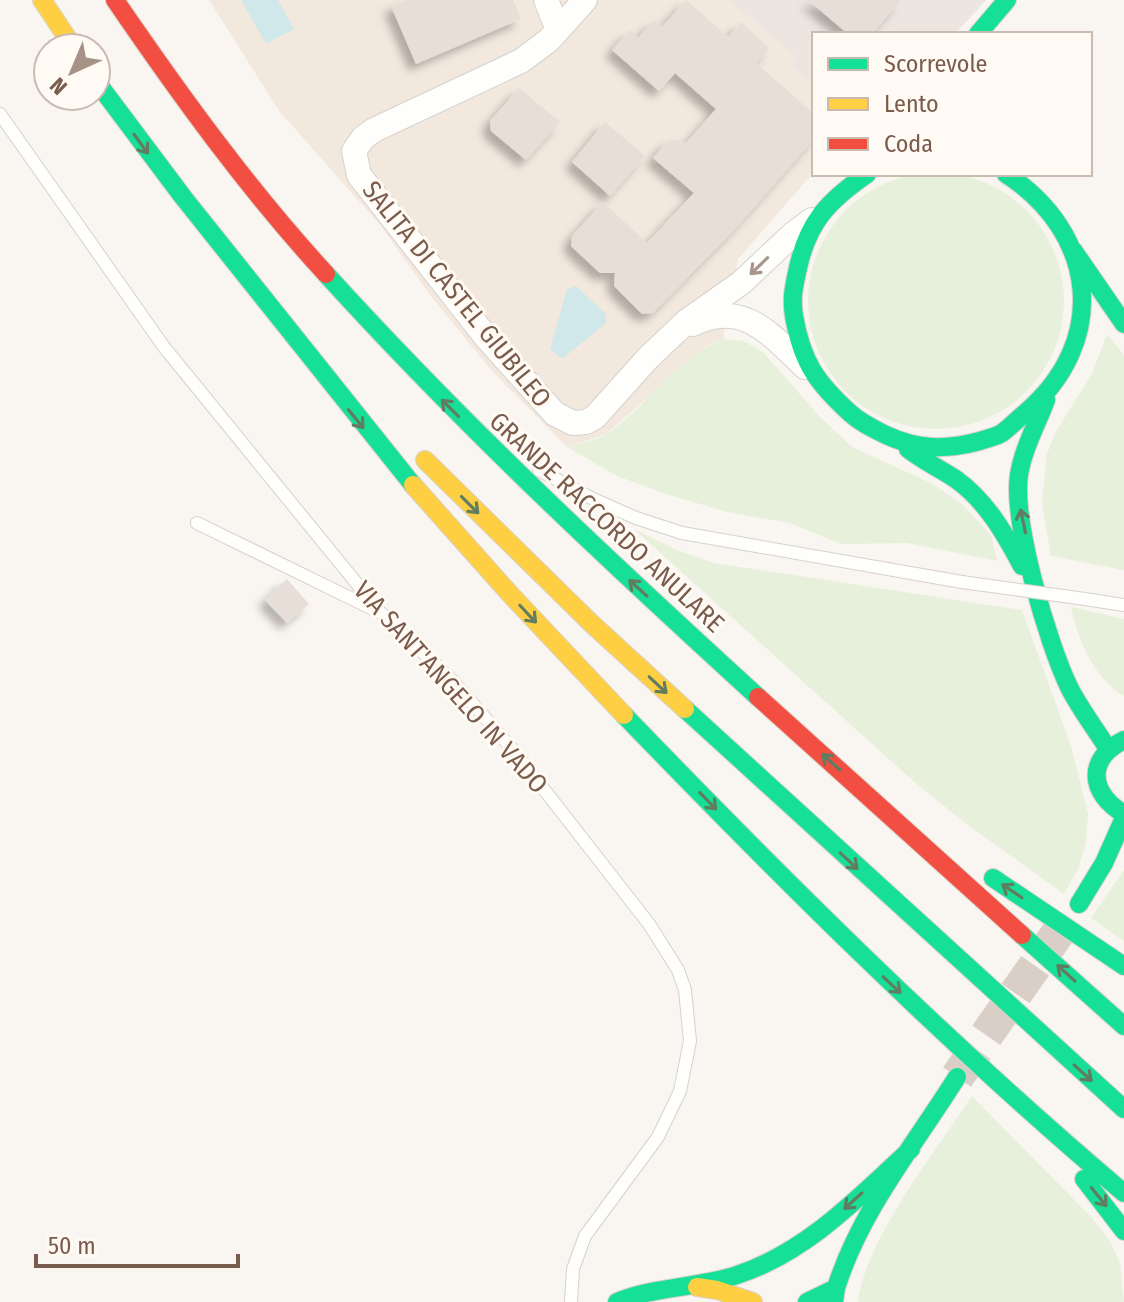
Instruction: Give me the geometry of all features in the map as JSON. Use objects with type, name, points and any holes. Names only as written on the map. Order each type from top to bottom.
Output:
[{"type":"main road","points":[[42,0],[63,32]]},
{"type":"main road","name":"GRANDE RACCORDO ANULARE","points":[[115,0],[200,122],[287,230],[388,344],[476,435],[618,569],[1124,1026]]},
{"type":"main road","points":[[978,32],[1007,0]]},
{"type":"main road","points":[[112,103],[176,190],[275,312],[352,415],[594,685],[834,930],[1037,1121],[1124,1193]]},
{"type":"main road","name":"SALITA DI CASTEL GIUBILEO","points":[[826,207],[846,176]]},
{"type":"main road","points":[[865,176],[826,207],[799,254],[790,298],[797,339],[821,382],[856,420],[954,478],[985,506],[1002,529],[1039,597]]},
{"type":"main road","points":[[1009,176],[1040,199],[1124,324]]},
{"type":"main road","points":[[1073,250],[1080,272],[1082,318],[1072,351],[1051,388],[1023,461],[1019,484],[1021,513],[1039,597],[1065,678],[1116,745],[1096,769],[1096,781],[1106,803],[1124,816],[1104,863],[1079,904]]},
{"type":"main road","points":[[275,312],[388,424]]},
{"type":"main road","points":[[901,444],[948,450],[989,439],[1023,418],[1051,388]]},
{"type":"main road","points":[[411,446],[592,624],[1124,1109]]},
{"type":"main road","points":[[864,792],[1124,966]]},
{"type":"main road","points":[[807,1302],[835,1295],[845,1258],[863,1221],[957,1077]]},
{"type":"main road","points":[[1037,1121],[1124,1231]]},
{"type":"main road","points":[[617,1302],[743,1273],[771,1261],[813,1238],[911,1149]]},
{"type":"main road","points":[[677,1286],[717,1290],[753,1302]]},
{"type":"street","points":[[546,0],[558,30]]},
{"type":"street","name":"SALITA DI CASTEL GIUBILEO","points":[[585,0],[538,49],[514,65],[374,130],[356,145],[354,157],[359,175],[486,337],[555,414],[573,423],[586,422],[595,417],[648,358],[695,313],[741,283],[826,207]]},
{"type":"street","name":"SALITA DI CASTEL GIUBILEO","points":[[677,332],[711,316],[732,315],[763,329],[821,382]]},
{"type":"lane","name":"VIA SANT'ANGELO IN VADO","points":[[0,114],[156,337],[380,612],[453,681],[528,768],[660,938],[678,970],[685,990],[690,1041],[680,1091],[658,1137],[585,1236],[573,1269],[571,1302]]},
{"type":"lane","points":[[476,435],[593,499],[636,518],[682,533],[962,582],[1124,605]]},
{"type":"lane","points":[[197,523],[380,612]]},
{"type":"shaded area","points":[[209,0],[728,0],[796,57],[792,66],[812,83],[812,174],[738,259],[723,339],[706,346],[606,434],[567,447],[492,371],[430,295],[381,226],[280,112]]},
{"type":"shaded area","points":[[728,0],[986,0],[957,32],[812,32],[812,83],[791,65],[796,57]]},
{"type":"green space","points":[[911,176],[961,176],[996,188],[1017,202],[1035,220],[1049,241],[1063,288],[1063,314],[1058,338],[1049,361],[1035,382],[1017,400],[996,414],[961,426],[936,429],[899,423],[876,414],[855,400],[837,382],[818,350],[808,301],[818,252],[837,220],[855,202],[876,188]]},
{"type":"green space","points":[[1107,334],[1124,355],[1124,570],[1051,556],[1042,503],[1047,454],[1055,433],[1092,374]]},
{"type":"green space","points":[[723,339],[743,341],[763,352],[819,416],[852,447],[931,483],[962,504],[991,535],[997,561],[907,543],[841,544],[790,523],[727,512],[666,494],[617,476],[567,447],[608,433],[677,369],[706,347]]},
{"type":"green space","points":[[634,529],[674,549],[714,563],[1022,610],[1071,746],[1088,814],[1086,841],[1079,867],[1064,894],[912,780]]},
{"type":"green space","points":[[1071,607],[1124,619],[1124,696],[1096,669],[1078,632]]},
{"type":"green space","points":[[1124,870],[1124,941],[1091,918]]},
{"type":"green space","points":[[972,1096],[1092,1218],[1110,1241],[1120,1263],[1124,1302],[858,1302],[863,1278],[887,1224]]},
{"type":"water","points":[[241,0],[278,0],[294,29],[266,44]]},
{"type":"water","points":[[576,286],[606,314],[606,323],[562,359],[550,349],[567,289]]},
{"type":"building","points":[[406,0],[513,0],[521,19],[416,64],[391,6]]},
{"type":"building","points":[[686,0],[728,37],[741,22],[769,48],[756,63],[812,112],[812,141],[735,229],[653,313],[642,314],[614,286],[615,273],[600,273],[571,246],[572,236],[603,202],[647,243],[694,193],[653,158],[667,141],[686,143],[716,109],[675,73],[659,91],[612,50],[630,30],[638,38],[654,20],[662,27]]},
{"type":"building","points":[[808,0],[901,0],[874,32],[846,32]]},
{"type":"building","points":[[519,88],[560,122],[526,160],[491,131],[490,121]]},
{"type":"building","points":[[605,122],[645,156],[610,196],[572,162]]},
{"type":"building","points":[[287,579],[309,604],[287,623],[265,600]]},
{"type":"tunnel","points":[[957,1077],[1058,933]]},
{"type":"traffic: fast","points":[[980,32],[1007,0]]},
{"type":"traffic: fast","points":[[112,102],[183,197],[413,485]]},
{"type":"traffic: fast","points":[[864,176],[831,203],[814,225],[802,252],[793,292],[793,310],[801,346],[819,381],[854,417],[898,440],[921,446],[944,447],[997,436],[1025,413],[1052,384],[1071,354],[1080,321],[1082,289],[1074,257],[1059,226],[1036,198],[1008,176]]},
{"type":"traffic: fast","points":[[1073,250],[1124,324]]},
{"type":"traffic: fast","points":[[326,274],[377,330],[537,491],[758,697]]},
{"type":"traffic: fast","points":[[1046,400],[1019,475],[1018,496],[1026,551],[1042,613],[1061,667],[1073,695],[1108,749]]},
{"type":"traffic: fast","points":[[908,449],[957,480],[977,498],[1002,531],[1022,566]]},
{"type":"traffic: fast","points":[[685,709],[1124,1109]]},
{"type":"traffic: fast","points":[[624,715],[868,960],[994,1079],[1124,1193]]},
{"type":"traffic: fast","points":[[1124,740],[1103,757],[1097,776],[1104,796],[1124,814]]},
{"type":"traffic: fast","points":[[1079,904],[1104,863],[1124,818]]},
{"type":"traffic: fast","points":[[993,878],[1124,966]]},
{"type":"traffic: fast","points":[[1022,935],[1124,1026]]},
{"type":"traffic: fast","points":[[807,1302],[836,1288],[859,1231],[957,1077]]},
{"type":"traffic: fast","points":[[617,1302],[722,1279],[762,1265],[809,1238],[831,1221],[911,1149]]},
{"type":"traffic: fast","points":[[1084,1179],[1124,1231]]},
{"type":"traffic: fast","points":[[834,1302],[836,1288]]},
{"type":"traffic: slow","points":[[42,0],[63,32]]},
{"type":"traffic: slow","points":[[425,460],[592,624],[685,709]]},
{"type":"traffic: slow","points":[[413,485],[624,715]]},
{"type":"traffic: slow","points":[[697,1287],[753,1302]]},
{"type":"traffic: jam","points":[[115,0],[216,141],[269,209],[326,274]]},
{"type":"traffic: jam","points":[[758,697],[1022,935]]}]
